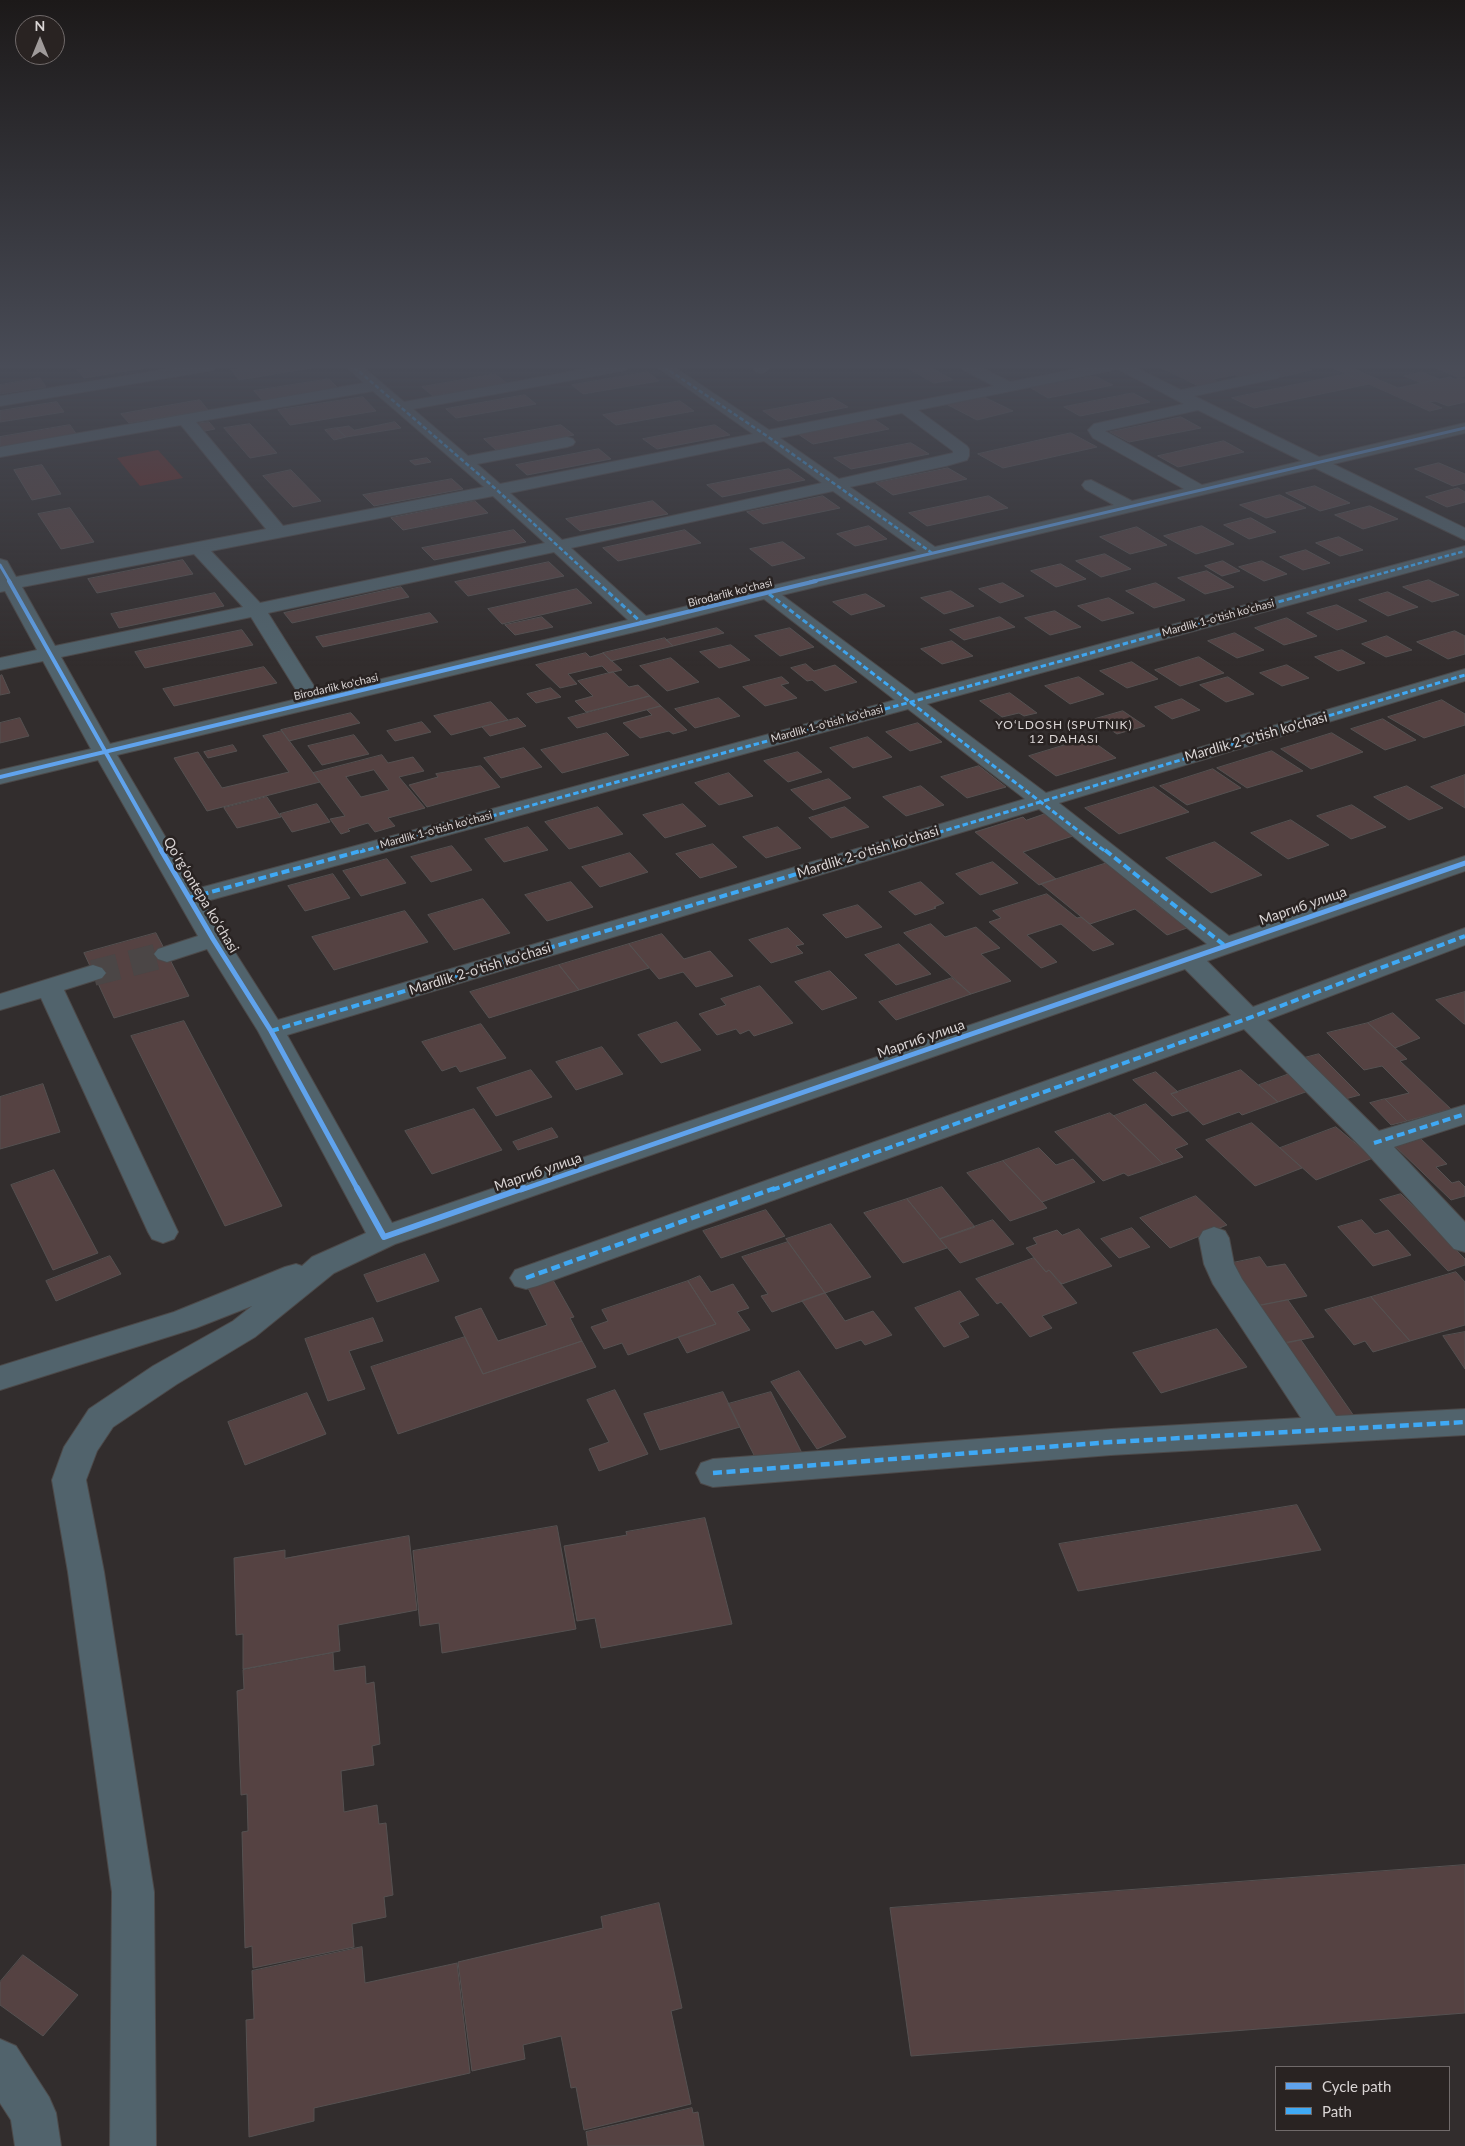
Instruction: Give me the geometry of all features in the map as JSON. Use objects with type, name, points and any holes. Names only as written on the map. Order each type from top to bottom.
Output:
[{"type":"street","points":[[225,467],[279,533]]},
{"type":"street","points":[[470,467],[643,624]]},
{"type":"street","points":[[6,585],[611,467]]},
{"type":"street","points":[[811,467],[932,554]]},
{"type":"street","points":[[0,664],[558,546],[918,467]]},
{"type":"street","points":[[1158,467],[1201,491]]},
{"type":"street","name":"Birodarlik ko'chasi","points":[[0,777],[1302,467]]},
{"type":"street","points":[[1327,467],[1465,535]]},
{"type":"street","points":[[1091,485],[1131,507]]},
{"type":"street","points":[[199,548],[256,610],[314,702]]},
{"type":"street","name":"Mardlik 1-o'tish ko'chasi","points":[[189,898],[1465,551]]},
{"type":"street","name":"Qoʻrgʻontepa koʻchasi","points":[[0,565],[6,585],[50,654],[104,752],[189,898],[270,1031],[384,1237]]},
{"type":"street","points":[[769,594],[1041,800],[1224,946]]},
{"type":"street","name":"Mardlik 2-o'tish ko'chasi","points":[[270,1031],[1465,675]]},
{"type":"street","name":"Маргиб улица","points":[[323,1265],[384,1237],[1465,863]]},
{"type":"street","points":[[526,1278],[1249,1018],[1465,936]]},
{"type":"street","points":[[166,954],[213,939]]},
{"type":"street","points":[[1189,958],[1374,1143],[1465,1241]]},
{"type":"street","points":[[0,1002],[50,988],[93,973]]},
{"type":"street","points":[[50,988],[163,1232]]},
{"type":"street","points":[[1374,1143],[1465,1114]]},
{"type":"street","points":[[1214,1238],[1219,1264],[1229,1284],[1326,1429]]},
{"type":"street","points":[[0,1378],[185,1320],[323,1265]]},
{"type":"street","points":[[133,2146],[133,1892],[86,1572],[70,1480],[80,1447],[101,1418],[165,1375],[244,1329],[323,1265]]},
{"type":"street","points":[[713,1473],[1111,1442],[1465,1422]]},
{"type":"street","points":[[0,2062],[33,2113],[38,2146]]},
{"type":"shaded area","points":[[125,467],[173,467],[183,478],[140,486]]},
{"type":"building","points":[[43,467],[61,494],[32,500],[14,470]]},
{"type":"building","points":[[518,467],[568,467],[527,475]]},
{"type":"building","points":[[1449,467],[1465,474],[1465,483],[1453,486],[1415,469]]},
{"type":"building","points":[[948,468],[967,479],[893,495],[876,483]]},
{"type":"building","points":[[789,469],[805,480],[722,497],[707,485]]},
{"type":"building","points":[[291,470],[321,501],[293,507],[263,476]]},
{"type":"building","points":[[452,479],[463,489],[374,506],[363,495]]},
{"type":"building","points":[[1315,486],[1350,503],[1320,511],[1286,493]]},
{"type":"building","points":[[1458,488],[1465,492],[1465,502],[1447,507],[1426,497]]},
{"type":"building","points":[[1280,495],[1306,508],[1266,518],[1240,505]]},
{"type":"building","points":[[823,496],[840,508],[763,524],[747,512]]},
{"type":"building","points":[[989,496],[1008,508],[927,526],[909,513]]},
{"type":"building","points":[[475,501],[488,513],[403,530],[391,518]]},
{"type":"building","points":[[653,501],[668,514],[580,531],[566,519]]},
{"type":"building","points":[[1370,506],[1398,519],[1363,529],[1335,515]]},
{"type":"building","points":[[70,508],[94,542],[61,549],[38,514]]},
{"type":"building","points":[[1251,518],[1276,532],[1249,539],[1224,525]]},
{"type":"building","points":[[869,526],[887,539],[855,546],[837,534]]},
{"type":"building","points":[[1202,526],[1234,544],[1196,554],[1164,536]]},
{"type":"building","points":[[1137,527],[1167,545],[1130,554],[1100,537]]},
{"type":"building","points":[[514,530],[526,542],[434,560],[422,548]]},
{"type":"building","points":[[685,530],[701,543],[618,561],[603,548]]},
{"type":"building","points":[[1339,537],[1363,550],[1340,556],[1316,543]]},
{"type":"building","points":[[783,542],[805,558],[772,566],[750,549]]},
{"type":"building","points":[[1306,550],[1330,563],[1303,570],[1280,557]]},
{"type":"building","points":[[1105,554],[1131,569],[1101,577],[1076,561]]},
{"type":"building","points":[[183,560],[193,574],[97,593],[88,579]]},
{"type":"building","points":[[1223,561],[1240,571],[1222,576],[1205,566]]},
{"type":"building","points":[[1262,561],[1287,574],[1264,581],[1239,567]]},
{"type":"building","points":[[549,562],[564,576],[468,596],[455,582]]},
{"type":"building","points":[[1061,564],[1086,579],[1056,587],[1031,571]]},
{"type":"building","points":[[1207,571],[1234,587],[1205,594],[1178,578]]},
{"type":"building","points":[[1429,580],[1459,595],[1432,602],[1403,587]]},
{"type":"building","points":[[1003,583],[1024,596],[1000,603],[979,589]]},
{"type":"building","points":[[1156,583],[1185,600],[1154,608],[1126,591]]},
{"type":"building","points":[[401,587],[409,597],[292,623],[284,613]]},
{"type":"building","points":[[577,589],[592,603],[502,624],[488,609]]},
{"type":"building","points":[[951,591],[974,606],[944,614],[921,598]]},
{"type":"building","points":[[1388,592],[1418,607],[1388,616],[1359,600]]},
{"type":"building","points":[[215,593],[224,606],[119,628],[111,614]]},
{"type":"building","points":[[866,594],[885,606],[851,615],[833,602]]},
{"type":"building","points":[[1109,598],[1134,613],[1102,621],[1078,606]]},
{"type":"building","points":[[1337,605],[1367,621],[1337,630],[1307,613]]},
{"type":"building","points":[[1055,611],[1081,627],[1050,635],[1025,618]]},
{"type":"building","points":[[430,613],[438,622],[323,647],[316,637]]},
{"type":"building","points":[[542,617],[553,627],[515,635],[505,625]]},
{"type":"building","points":[[1000,617],[1015,627],[964,640],[950,630]]},
{"type":"building","points":[[1287,618],[1317,636],[1284,645],[1255,628]]},
{"type":"building","points":[[717,628],[724,633],[673,646],[666,640]]},
{"type":"building","points":[[790,628],[814,647],[780,656],[755,636]]},
{"type":"building","points":[[242,630],[253,645],[145,668],[135,652]]},
{"type":"building","points":[[1455,631],[1465,636],[1465,654],[1448,659],[1417,642]]},
{"type":"building","points":[[1235,633],[1264,650],[1237,658],[1208,641]]},
{"type":"building","points":[[1387,636],[1412,650],[1386,657],[1362,644]]},
{"type":"building","points":[[665,638],[673,646],[611,661],[603,653]]},
{"type":"building","points":[[952,641],[973,656],[942,664],[921,649]]},
{"type":"building","points":[[731,645],[750,660],[719,668],[700,652]]},
{"type":"building","points":[[1342,650],[1365,663],[1338,671],[1315,657]]},
{"type":"building","points":[[586,653],[590,657],[603,653],[622,670],[609,673],[602,666],[568,674],[577,684],[560,688],[536,665]]},
{"type":"building","points":[[1199,657],[1224,673],[1180,686],[1155,670]]},
{"type":"building","points":[[671,658],[699,682],[667,691],[640,666]]},
{"type":"building","points":[[1132,662],[1158,679],[1127,688],[1100,671]]},
{"type":"building","points":[[806,664],[814,671],[835,665],[857,682],[825,691],[812,680],[807,681],[791,668]]},
{"type":"building","points":[[1287,665],[1309,678],[1282,686],[1260,673]]},
{"type":"building","points":[[264,667],[277,683],[174,706],[163,689]]},
{"type":"building","points":[[613,672],[629,687],[638,685],[650,696],[586,712],[575,701],[593,696],[578,681]]},
{"type":"building","points":[[2,675],[10,693],[0,695],[0,676]]},
{"type":"building","points":[[782,677],[789,683],[781,685],[797,698],[765,706],[743,687]]},
{"type":"building","points":[[1079,677],[1104,694],[1070,704],[1045,686]]},
{"type":"building","points":[[1228,677],[1254,694],[1226,702],[1200,685]]},
{"type":"building","points":[[551,688],[561,697],[536,703],[527,694]]},
{"type":"building","points":[[1010,693],[1037,713],[1024,716],[1019,713],[1002,717],[980,701]]},
{"type":"building","points":[[650,696],[661,706],[577,728],[568,718]]},
{"type":"building","points":[[719,698],[740,716],[695,728],[675,709]]},
{"type":"building","points":[[1182,699],[1200,710],[1172,719],[1155,707]]},
{"type":"building","points":[[1442,700],[1465,714],[1465,725],[1424,738],[1388,717]]},
{"type":"building","points":[[491,702],[508,720],[451,735],[434,716]]},
{"type":"building","points":[[661,706],[687,730],[673,734],[669,731],[640,738],[623,723],[652,715],[647,710]]},
{"type":"building","points":[[1123,711],[1145,726],[1117,734],[1095,719]]},
{"type":"building","points":[[351,713],[360,723],[289,741],[281,730]]},
{"type":"building","points":[[20,718],[29,736],[0,743],[0,723]]},
{"type":"building","points":[[518,718],[526,726],[490,736],[482,727]]},
{"type":"building","points":[[1383,719],[1416,740],[1385,750],[1351,729]]},
{"type":"building","points":[[422,722],[431,732],[395,741],[387,731]]},
{"type":"building","points":[[918,723],[942,742],[910,751],[886,732]]},
{"type":"building","points":[[282,731],[320,782],[207,811],[174,758],[198,752],[222,788],[289,772],[263,736]]},
{"type":"building","points":[[607,733],[629,755],[562,773],[541,750]]},
{"type":"building","points":[[1332,733],[1363,752],[1311,769],[1281,749]]},
{"type":"building","points":[[354,735],[369,754],[322,765],[308,746]]},
{"type":"building","points":[[868,737],[892,757],[853,768],[830,748]]},
{"type":"building","points":[[1088,738],[1116,758],[1056,776],[1029,756]]},
{"type":"building","points":[[233,745],[237,751],[208,758],[204,752]]},
{"type":"building","points":[[524,748],[542,767],[501,778],[484,758]]},
{"type":"building","points":[[1272,751],[1303,771],[1247,788],[1217,768]]},
{"type":"building","points":[[798,752],[822,772],[788,782],[764,761]]},
{"type":"building","points":[[382,755],[388,763],[413,757],[424,771],[399,777],[425,808],[388,818],[395,826],[375,832],[368,823],[348,829],[350,831],[341,834],[330,819],[345,816],[313,773]],"holes":[[[374,770],[389,790],[361,797],[346,777]]]},
{"type":"building","points":[[481,766],[500,787],[427,807],[409,785],[438,777],[436,774]]},
{"type":"building","points":[[979,766],[1006,787],[967,798],[941,777]]},
{"type":"building","points":[[1213,769],[1241,788],[1187,805],[1160,786]]},
{"type":"building","points":[[729,773],[753,796],[719,805],[695,783]]},
{"type":"building","points":[[1465,775],[1465,808],[1431,787]]},
{"type":"building","points":[[829,779],[851,798],[813,810],[791,790]]},
{"type":"building","points":[[921,786],[944,805],[906,816],[883,797]]},
{"type":"building","points":[[1407,786],[1443,808],[1409,820],[1374,797]]},
{"type":"building","points":[[1154,787],[1189,812],[1119,834],[1085,808]]},
{"type":"building","points":[[267,797],[281,817],[237,828],[224,808]]},
{"type":"building","points":[[317,804],[330,822],[292,832],[280,814]]},
{"type":"building","points":[[683,804],[706,826],[665,838],[643,815]]},
{"type":"building","points":[[1352,805],[1386,827],[1351,839],[1317,816]]},
{"type":"building","points":[[598,807],[623,834],[569,849],[545,822]]},
{"type":"building","points":[[845,807],[869,827],[831,838],[809,818]]},
{"type":"building","points":[[1048,813],[1076,835],[1023,852],[1056,879],[1039,885],[975,832],[1023,817],[1026,820]]},
{"type":"building","points":[[1291,820],[1329,845],[1288,859],[1251,833]]},
{"type":"building","points":[[528,827],[548,850],[504,862],[485,839]]},
{"type":"building","points":[[778,827],[801,848],[766,858],[743,837]]},
{"type":"building","points":[[1215,842],[1262,875],[1211,893],[1166,858]]},
{"type":"building","points":[[713,844],[737,867],[700,878],[676,854]]},
{"type":"building","points":[[452,846],[472,870],[431,882],[411,857]]},
{"type":"building","points":[[630,853],[648,872],[600,887],[582,867]]},
{"type":"building","points":[[387,859],[406,883],[361,896],[343,871]]},
{"type":"building","points":[[993,862],[1018,883],[980,895],[956,874]]},
{"type":"building","points":[[1107,863],[1187,928],[1167,935],[1135,909],[1090,924],[1041,884]]},
{"type":"building","points":[[333,874],[350,898],[305,911],[288,886]]},
{"type":"building","points":[[571,882],[593,907],[547,921],[525,895]]},
{"type":"building","points":[[921,882],[944,903],[934,907],[936,908],[915,915],[889,892]]},
{"type":"building","points":[[1047,894],[1077,918],[1081,917],[1114,944],[1093,951],[1061,924],[1027,935],[1057,962],[1041,968],[989,922],[1001,918],[993,911]]},
{"type":"building","points":[[483,899],[510,933],[454,950],[428,915]]},
{"type":"building","points":[[858,905],[882,927],[846,938],[823,915]]},
{"type":"building","points":[[405,911],[428,942],[334,970],[312,937]]},
{"type":"building","points":[[931,924],[945,937],[976,927],[1000,948],[981,954],[1011,981],[971,994],[904,933]]},
{"type":"building","points":[[788,928],[804,944],[796,946],[803,953],[771,963],[749,940]]},
{"type":"building","points":[[156,933],[189,996],[114,1018],[84,953]]},
{"type":"building","points":[[662,934],[684,959],[710,951],[733,976],[696,987],[683,972],[659,979],[629,944]]},
{"type":"building","points":[[629,944],[649,968],[579,990],[559,965]]},
{"type":"building","points":[[899,944],[931,974],[896,985],[865,955]]},
{"type":"building","points":[[559,965],[579,990],[489,1018],[470,992]]},
{"type":"building","points":[[830,971],[857,998],[822,1010],[795,982]]},
{"type":"building","points":[[952,978],[971,994],[896,1020],[879,1002]]},
{"type":"building","points":[[760,986],[793,1023],[754,1036],[749,1030],[740,1034],[736,1029],[717,1035],[699,1014],[726,1005],[721,999]]},
{"type":"building","points":[[1465,992],[1465,1024],[1464,1024],[1436,1000]]},
{"type":"building","points":[[1393,1013],[1420,1038],[1395,1048],[1368,1023]]},
{"type":"building","points":[[184,1021],[282,1206],[225,1226],[131,1036]]},
{"type":"building","points":[[677,1022],[701,1050],[661,1063],[638,1035]]},
{"type":"building","points":[[1368,1023],[1407,1059],[1400,1061],[1451,1109],[1407,1121],[1385,1099],[1409,1093],[1382,1066],[1364,1070],[1327,1033]]},
{"type":"building","points":[[481,1024],[506,1058],[460,1072],[456,1066],[442,1071],[422,1042]]},
{"type":"building","points":[[602,1047],[623,1074],[576,1090],[556,1062]]},
{"type":"building","points":[[1319,1054],[1360,1095],[1345,1099],[1304,1058]]},
{"type":"building","points":[[531,1070],[552,1097],[496,1116],[477,1088]]},
{"type":"building","points":[[1241,1070],[1278,1102],[1242,1115],[1239,1112],[1203,1125],[1171,1094]]},
{"type":"building","points":[[1156,1072],[1178,1092],[1171,1094],[1188,1111],[1172,1116],[1133,1080]]},
{"type":"building","points":[[1292,1073],[1311,1090],[1278,1102],[1259,1085]]},
{"type":"building","points":[[43,1084],[60,1132],[0,1149],[0,1097]]},
{"type":"building","points":[[1385,1099],[1407,1121],[1391,1125],[1370,1103]]},
{"type":"building","points":[[1146,1104],[1188,1144],[1175,1149],[1183,1157],[1163,1164],[1114,1116]]},
{"type":"building","points":[[474,1109],[502,1150],[432,1174],[405,1131]]},
{"type":"building","points":[[1110,1113],[1163,1164],[1128,1176],[1124,1173],[1103,1181],[1055,1132]]},
{"type":"building","points":[[1252,1123],[1302,1168],[1255,1186],[1206,1140]]},
{"type":"building","points":[[1336,1127],[1373,1158],[1316,1180],[1280,1148]]},
{"type":"building","points":[[552,1128],[558,1137],[518,1150],[513,1142]]},
{"type":"building","points":[[1419,1137],[1447,1164],[1436,1167],[1452,1183],[1459,1181],[1465,1187],[1465,1196],[1451,1200],[1394,1145]]},
{"type":"building","points":[[1039,1148],[1056,1165],[1073,1159],[1095,1182],[1042,1202],[1003,1161]]},
{"type":"building","points":[[1003,1161],[1047,1208],[1010,1221],[967,1173]]},
{"type":"building","points":[[54,1170],[98,1253],[53,1270],[11,1185]]},
{"type":"building","points":[[942,1187],[975,1227],[940,1239],[907,1199]]},
{"type":"building","points":[[1401,1194],[1465,1259],[1465,1265],[1448,1271],[1380,1200]]},
{"type":"building","points":[[1196,1196],[1227,1225],[1170,1248],[1140,1218]]},
{"type":"building","points":[[907,1199],[947,1248],[903,1263],[864,1213]]},
{"type":"building","points":[[766,1210],[785,1236],[721,1258],[703,1231]]},
{"type":"building","points":[[993,1220],[1014,1244],[960,1263],[940,1239]]},
{"type":"building","points":[[1362,1220],[1375,1234],[1388,1230],[1411,1255],[1373,1266],[1338,1227]]},
{"type":"building","points":[[831,1224],[871,1277],[825,1293],[786,1239]]},
{"type":"building","points":[[1132,1228],[1150,1247],[1119,1258],[1101,1239]]},
{"type":"building","points":[[1079,1229],[1112,1266],[1062,1284],[1049,1270],[1046,1272],[1026,1248],[1037,1244],[1033,1238],[1057,1230],[1062,1235]]},
{"type":"building","points":[[788,1242],[825,1293],[772,1312],[761,1296],[768,1294],[742,1257]]},
{"type":"building","points":[[425,1254],[439,1281],[377,1302],[364,1275]]},
{"type":"building","points":[[110,1256],[121,1274],[56,1301],[46,1281]]},
{"type":"building","points":[[1260,1257],[1267,1267],[1285,1264],[1307,1296],[1257,1306],[1228,1264]]},
{"type":"building","points":[[1034,1258],[1046,1272],[1049,1270],[1077,1303],[1042,1316],[1052,1328],[1030,1337],[1001,1302],[997,1304],[976,1279]]},
{"type":"building","points":[[1456,1272],[1465,1282],[1465,1325],[1410,1341],[1371,1297]]},
{"type":"building","points":[[700,1276],[711,1292],[733,1284],[749,1308],[737,1312],[750,1330],[687,1353],[678,1337],[716,1324],[688,1281]]},
{"type":"building","points":[[553,1280],[574,1317],[570,1318],[582,1341],[483,1374],[455,1317],[481,1308],[498,1341],[547,1325],[528,1288]]},
{"type":"building","points":[[688,1281],[716,1324],[628,1355],[622,1343],[604,1349],[591,1327],[608,1321],[602,1310]]},
{"type":"building","points":[[960,1291],[979,1315],[959,1323],[969,1337],[944,1347],[915,1308]]},
{"type":"building","points":[[825,1293],[845,1321],[873,1311],[892,1335],[865,1345],[861,1340],[836,1349],[802,1301]]},
{"type":"building","points":[[1371,1297],[1410,1341],[1373,1352],[1365,1341],[1354,1345],[1325,1310]]},
{"type":"building","points":[[1288,1300],[1314,1337],[1282,1344],[1257,1306]]},
{"type":"building","points":[[373,1318],[383,1341],[349,1351],[365,1389],[328,1401],[305,1339]]},
{"type":"building","points":[[1217,1329],[1247,1367],[1161,1393],[1133,1353]]},
{"type":"building","points":[[1465,1332],[1465,1369],[1443,1336]]},
{"type":"building","points":[[465,1337],[483,1374],[582,1341],[596,1367],[398,1434],[371,1367]]},
{"type":"building","points":[[1301,1340],[1354,1416],[1337,1420],[1285,1343]]},
{"type":"building","points":[[799,1371],[846,1437],[817,1449],[771,1382]]},
{"type":"building","points":[[615,1390],[648,1454],[599,1471],[589,1449],[609,1442],[587,1400]]},
{"type":"building","points":[[723,1392],[740,1427],[660,1450],[644,1414]]},
{"type":"building","points":[[771,1392],[803,1455],[756,1459],[728,1404]]},
{"type":"building","points":[[307,1393],[326,1434],[245,1465],[228,1422]]},
{"type":"building","points":[[1297,1505],[1321,1550],[1078,1591],[1059,1544]]},
{"type":"building","points":[[705,1518],[732,1624],[601,1648],[595,1618],[577,1621],[564,1546],[627,1535],[626,1532]]},
{"type":"building","points":[[557,1526],[576,1629],[442,1653],[439,1623],[420,1626],[413,1551]]},
{"type":"building","points":[[409,1536],[417,1610],[338,1625],[340,1651],[243,1669],[243,1634],[236,1635],[234,1558],[285,1550],[285,1558]]},
{"type":"building","points":[[333,1653],[334,1671],[365,1666],[366,1684],[374,1682],[380,1744],[372,1746],[374,1765],[341,1771],[344,1812],[377,1805],[379,1824],[386,1823],[393,1895],[384,1897],[386,1917],[352,1924],[354,1947],[253,1968],[252,1946],[245,1948],[242,1832],[248,1831],[247,1794],[241,1795],[237,1691],[244,1689],[243,1670]]},
{"type":"building","points":[[1465,1865],[1465,2013],[911,2056],[890,1908]]},
{"type":"building","points":[[659,1903],[682,2008],[671,2011],[691,2104],[584,2130],[576,2087],[571,2088],[561,2036],[523,2045],[525,2059],[472,2071],[458,1962],[603,1928],[601,1917]]},
{"type":"building","points":[[362,1947],[365,1983],[457,1963],[470,2073],[314,2108],[314,2121],[249,2137],[246,2020],[254,2019],[252,1971]]},
{"type":"building","points":[[23,1955],[78,1995],[43,2036],[0,2005],[0,1982]]},
{"type":"building","points":[[692,2108],[693,2113],[698,2112],[704,2146],[588,2146],[586,2132]]},
{"type":"tunnel","points":[[93,973],[167,954]]},
{"type":"marked path","points":[[470,467],[643,624]]},
{"type":"marked path","points":[[811,467],[932,553]]},
{"type":"marked path","points":[[189,898],[1465,551]]},
{"type":"marked path","points":[[769,594],[1041,800],[1224,945]]},
{"type":"marked path","points":[[271,1031],[1465,675]]},
{"type":"marked path","points":[[526,1278],[1249,1018],[1465,936]]},
{"type":"marked path","points":[[1374,1143],[1465,1114]]},
{"type":"marked path","points":[[713,1473],[1111,1442],[1465,1422]]},
{"type":"cycle path","points":[[0,777],[1298,467]]},
{"type":"cycle path","points":[[0,565],[104,752],[213,939],[271,1031],[384,1237],[1465,863]]},
{"type":"district","name":"YO‘LDOSH (SPUTNIK) 12 DAHASI","points":[[1064,732]]}]
